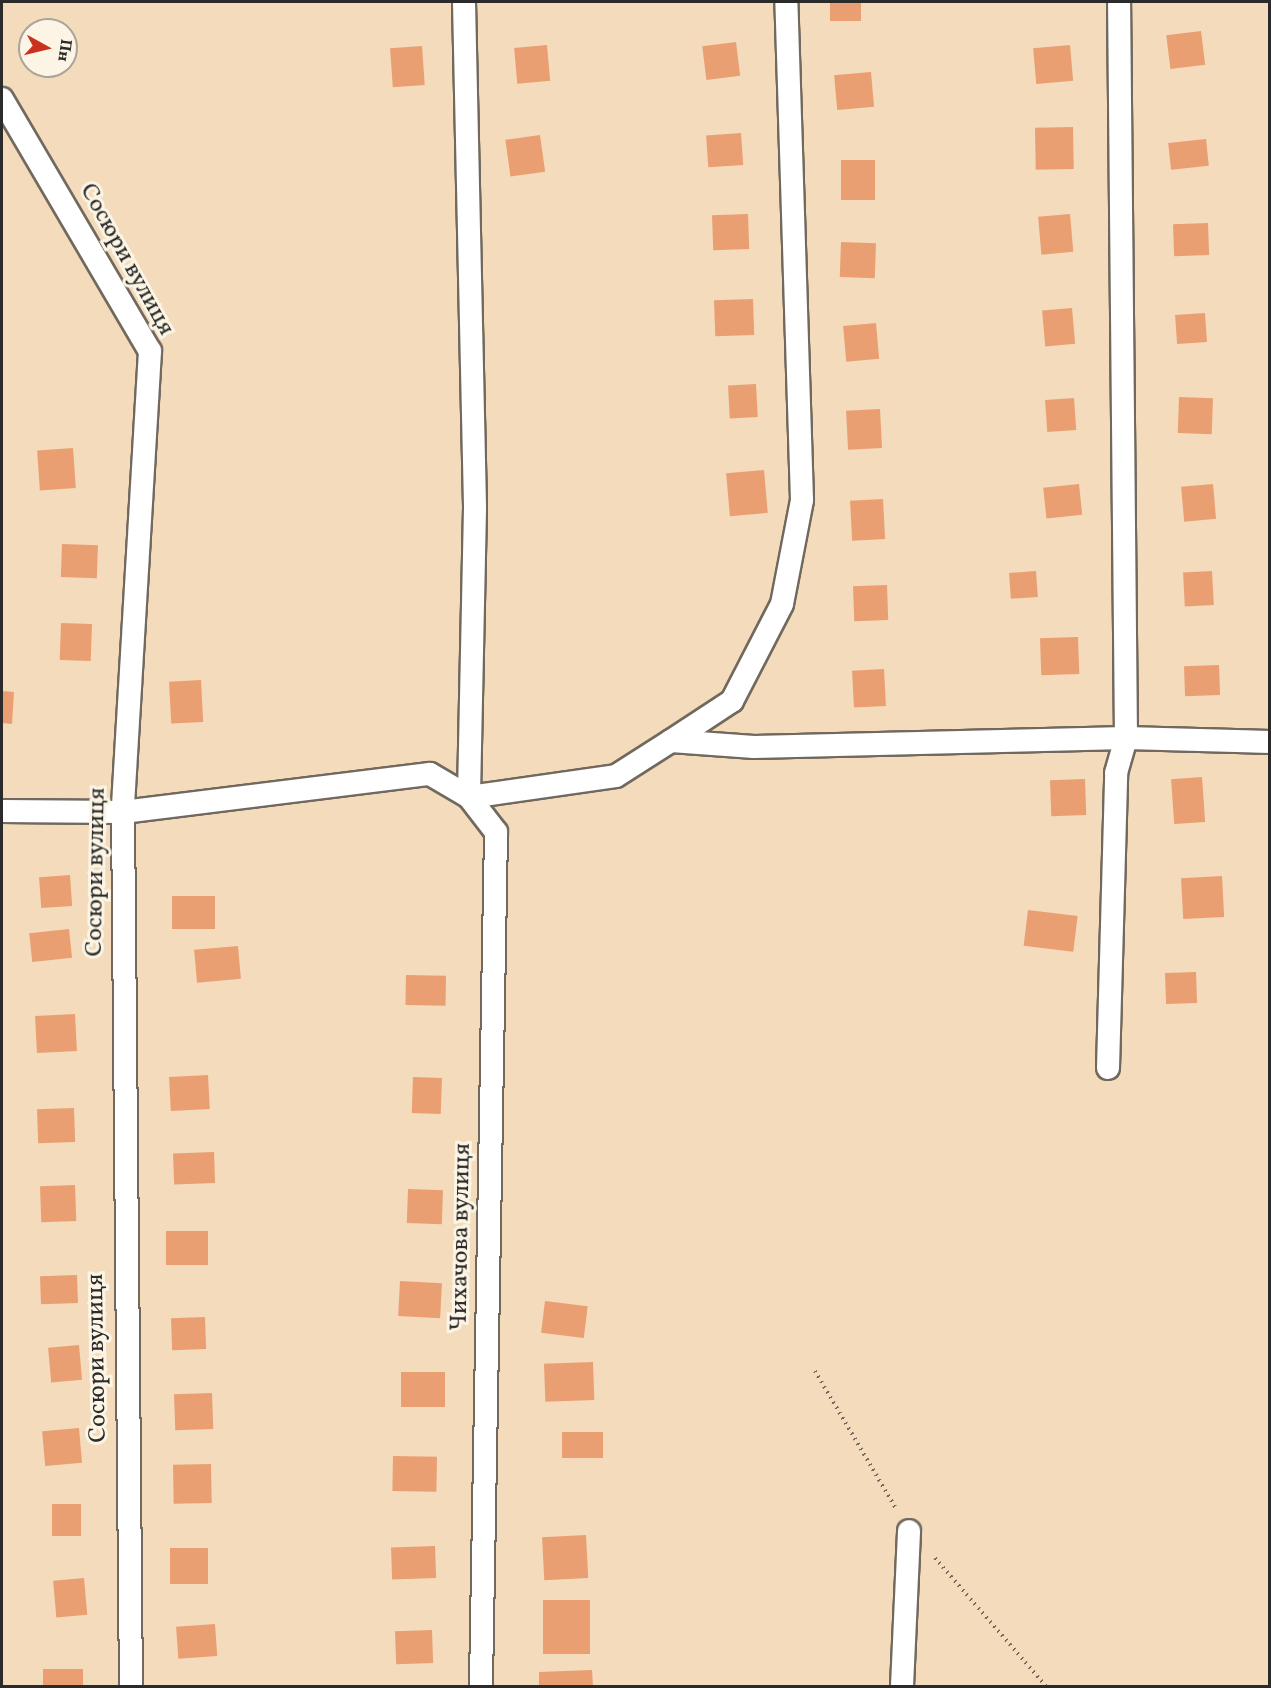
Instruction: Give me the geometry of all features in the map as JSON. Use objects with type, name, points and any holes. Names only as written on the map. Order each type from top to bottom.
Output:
[{"type":"street","points":[[464,2],[475,508],[469,797]]},
{"type":"street","points":[[2,811],[123,812],[430,774],[469,797],[616,776],[732,701],[782,604],[802,500],[786,2]]},
{"type":"street","points":[[1108,1068],[1116,773],[1126,738],[1119,2]]},
{"type":"street","name":"Сосюри вулиця","points":[[2,99],[150,351],[123,812],[131,1686]]},
{"type":"street","points":[[671,741],[754,747],[1126,738],[1269,742]]},
{"type":"street","name":"Чихачова вулиця","points":[[469,797],[496,832],[481,1686]]},
{"type":"street","points":[[902,1686],[909,1531]]},
{"type":"building","points":[[830,2],[861,2],[861,21],[830,21]]},
{"type":"building","points":[[1201,31],[1205,65],[1170,69],[1166,35]]},
{"type":"building","points":[[736,42],[740,76],[706,80],[702,46]]},
{"type":"building","points":[[547,45],[550,81],[517,84],[514,48]]},
{"type":"building","points":[[1070,45],[1073,81],[1036,84],[1033,48]]},
{"type":"building","points":[[422,46],[425,85],[393,87],[390,48]]},
{"type":"building","points":[[871,72],[874,107],[837,110],[834,75]]},
{"type":"building","points":[[1073,127],[1074,169],[1036,170],[1035,128]]},
{"type":"building","points":[[741,133],[743,165],[708,167],[706,135]]},
{"type":"building","points":[[540,135],[545,172],[510,177],[505,140]]},
{"type":"building","points":[[1206,139],[1209,166],[1171,170],[1168,143]]},
{"type":"building","points":[[841,160],[875,160],[875,200],[841,200]]},
{"type":"building","points":[[748,214],[749,249],[713,250],[712,215]]},
{"type":"building","points":[[1070,214],[1073,252],[1041,255],[1038,217]]},
{"type":"building","points":[[1208,223],[1209,255],[1174,256],[1173,224]]},
{"type":"building","points":[[841,242],[876,243],[875,278],[840,277]]},
{"type":"building","points":[[753,299],[754,335],[715,336],[714,300]]},
{"type":"building","points":[[1072,308],[1075,344],[1045,346],[1042,311]]},
{"type":"building","points":[[1205,313],[1207,342],[1177,344],[1175,315]]},
{"type":"building","points":[[876,323],[879,359],[846,362],[843,326]]},
{"type":"building","points":[[756,384],[758,417],[730,418],[728,385]]},
{"type":"building","points":[[1179,397],[1213,398],[1212,434],[1178,433]]},
{"type":"building","points":[[1074,398],[1076,430],[1047,432],[1045,400]]},
{"type":"building","points":[[880,409],[882,448],[848,450],[846,411]]},
{"type":"building","points":[[73,448],[76,488],[40,490],[37,451]]},
{"type":"building","points":[[764,470],[768,513],[730,516],[726,473]]},
{"type":"building","points":[[1079,484],[1082,515],[1046,519],[1043,488]]},
{"type":"building","points":[[1213,484],[1216,519],[1184,522],[1181,487]]},
{"type":"building","points":[[883,499],[885,539],[852,541],[850,501]]},
{"type":"building","points":[[62,544],[98,545],[97,578],[61,577]]},
{"type":"building","points":[[1036,571],[1038,597],[1011,599],[1009,573]]},
{"type":"building","points":[[1212,571],[1214,605],[1185,606],[1183,573]]},
{"type":"building","points":[[887,585],[888,620],[854,621],[853,586]]},
{"type":"building","points":[[61,623],[92,624],[91,661],[60,660]]},
{"type":"building","points":[[1078,637],[1079,674],[1041,675],[1040,638]]},
{"type":"building","points":[[1219,665],[1220,695],[1185,696],[1184,666]]},
{"type":"building","points":[[884,669],[886,706],[854,708],[852,671]]},
{"type":"building","points":[[201,680],[203,722],[171,724],[169,682]]},
{"type":"building","points":[[2,691],[14,692],[12,724],[2,723]]},
{"type":"building","points":[[1202,777],[1205,822],[1174,824],[1171,779]]},
{"type":"building","points":[[1085,779],[1086,815],[1051,816],[1050,780]]},
{"type":"building","points":[[70,875],[72,906],[41,908],[39,877]]},
{"type":"building","points":[[1222,876],[1224,917],[1183,919],[1181,878]]},
{"type":"building","points":[[172,896],[215,896],[215,929],[172,929]]},
{"type":"building","points":[[1028,910],[1078,916],[1073,952],[1024,946]]},
{"type":"building","points":[[69,929],[72,958],[32,962],[29,933]]},
{"type":"building","points":[[238,946],[241,979],[197,983],[194,950]]},
{"type":"building","points":[[1196,972],[1197,1003],[1166,1004],[1165,973]]},
{"type":"building","points":[[406,975],[446,976],[445,1006],[405,1005]]},
{"type":"building","points":[[75,1014],[77,1051],[37,1053],[35,1016]]},
{"type":"building","points":[[208,1075],[210,1109],[171,1111],[169,1077]]},
{"type":"building","points":[[413,1077],[442,1078],[441,1114],[412,1113]]},
{"type":"building","points":[[74,1108],[75,1142],[38,1143],[37,1109]]},
{"type":"building","points":[[214,1152],[215,1183],[174,1184],[173,1153]]},
{"type":"building","points":[[75,1185],[76,1221],[41,1222],[40,1186]]},
{"type":"building","points":[[408,1189],[443,1190],[442,1224],[407,1223]]},
{"type":"building","points":[[166,1231],[208,1231],[208,1265],[166,1265]]},
{"type":"building","points":[[77,1275],[78,1303],[41,1304],[40,1276]]},
{"type":"building","points":[[400,1281],[442,1283],[440,1318],[398,1316]]},
{"type":"building","points":[[545,1301],[588,1306],[584,1338],[541,1333]]},
{"type":"building","points":[[205,1317],[206,1349],[172,1350],[171,1318]]},
{"type":"building","points":[[79,1345],[82,1380],[51,1383],[48,1348]]},
{"type":"building","points":[[593,1362],[594,1400],[545,1402],[544,1364]]},
{"type":"building","points":[[401,1372],[445,1372],[445,1407],[401,1407]]},
{"type":"building","points":[[212,1393],[213,1429],[175,1430],[174,1394]]},
{"type":"building","points":[[79,1428],[82,1463],[45,1466],[42,1431]]},
{"type":"building","points":[[562,1432],[603,1432],[603,1458],[562,1458]]},
{"type":"building","points":[[393,1456],[437,1457],[436,1492],[392,1491]]},
{"type":"building","points":[[211,1464],[212,1503],[174,1504],[173,1465]]},
{"type":"building","points":[[52,1504],[81,1504],[81,1536],[52,1536]]},
{"type":"building","points":[[586,1535],[588,1578],[544,1580],[542,1537]]},
{"type":"building","points":[[435,1546],[436,1578],[392,1580],[391,1548]]},
{"type":"building","points":[[170,1548],[208,1548],[208,1584],[170,1584]]},
{"type":"building","points":[[84,1578],[87,1615],[56,1618],[53,1581]]},
{"type":"building","points":[[543,1600],[590,1600],[590,1654],[543,1654]]},
{"type":"building","points":[[215,1624],[217,1656],[178,1659],[176,1627]]},
{"type":"building","points":[[432,1630],[433,1663],[396,1664],[395,1631]]},
{"type":"building","points":[[43,1669],[83,1669],[83,1686],[43,1686]]},
{"type":"building","points":[[592,1670],[593,1686],[539,1686],[539,1672]]}]
